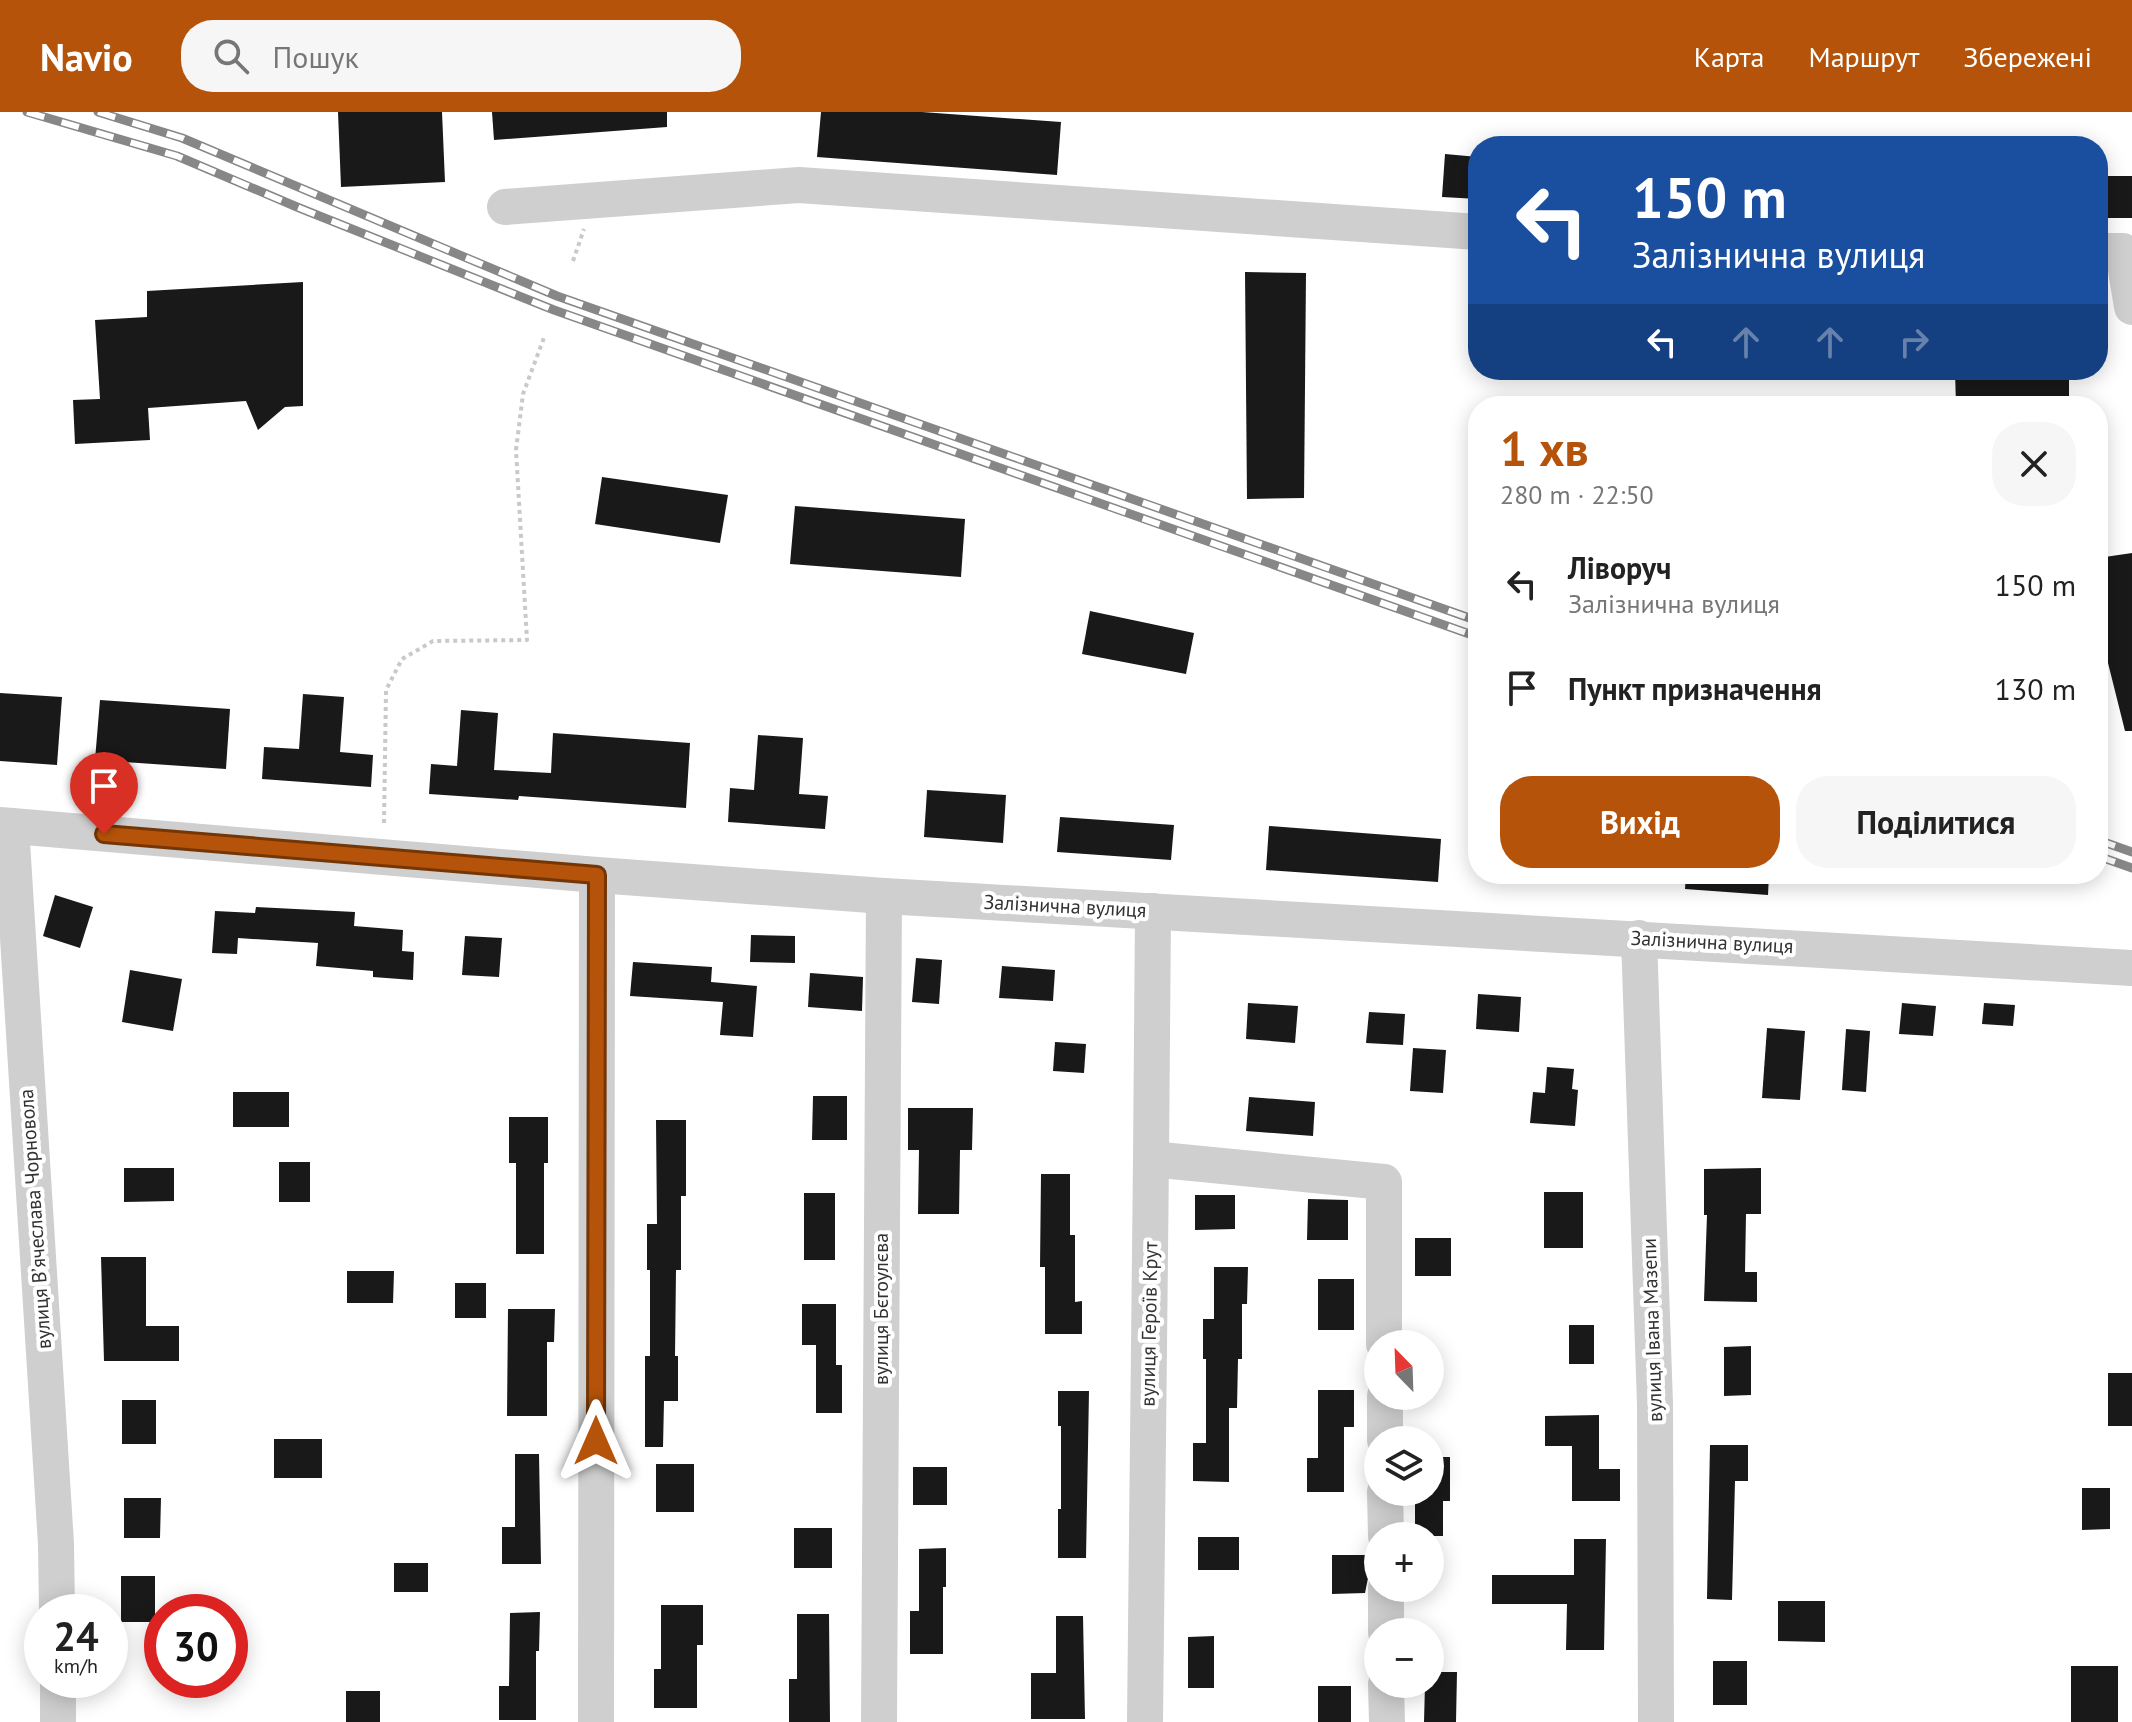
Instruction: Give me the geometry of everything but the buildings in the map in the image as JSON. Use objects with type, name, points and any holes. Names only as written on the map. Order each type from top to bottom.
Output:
[{"type":"street","points":[[505,207],[799,185],[1468,231]]},
{"type":"street","points":[[2108,251],[2123,251],[2132,307]]},
{"type":"street","name":"Залізнична вулиця","points":[[6,826],[884,896],[2132,968]]},
{"type":"street","name":"вулиця Вʼячеслава Чорновола","points":[[6,826],[56,1544],[57,1594]]},
{"type":"street","points":[[596,1722],[597,875]]},
{"type":"street","name":"вулиця Бєгоулєва","points":[[879,1722],[884,896]]},
{"type":"street","name":"вулиця Героїв Крут","points":[[1145,1722],[1153,911]]},
{"type":"street","name":"вулиця Івана Мазепи","points":[[1639,938],[1655,1404],[1656,1722]]},
{"type":"street","points":[[1151,1159],[1384,1182],[1384,1330]]},
{"type":"street","points":[[58,1698],[58,1722]]},
{"type":"street","points":[[1386,1698],[1387,1722]]},
{"type":"path","points":[[384,823],[386,690],[402,659],[433,641],[527,640],[516,450],[523,394],[545,335]]},
{"type":"railway","points":[[27,112],[177,156],[554,310],[1468,633]]},
{"type":"railway","points":[[98,112],[182,138],[557,296],[1468,617]]},
{"type":"railway","points":[[2108,844],[2132,852]]},
{"type":"railway","points":[[2108,860],[2132,868]]},
{"type":"route","points":[[104,834],[597,875],[596,1441]]}]
